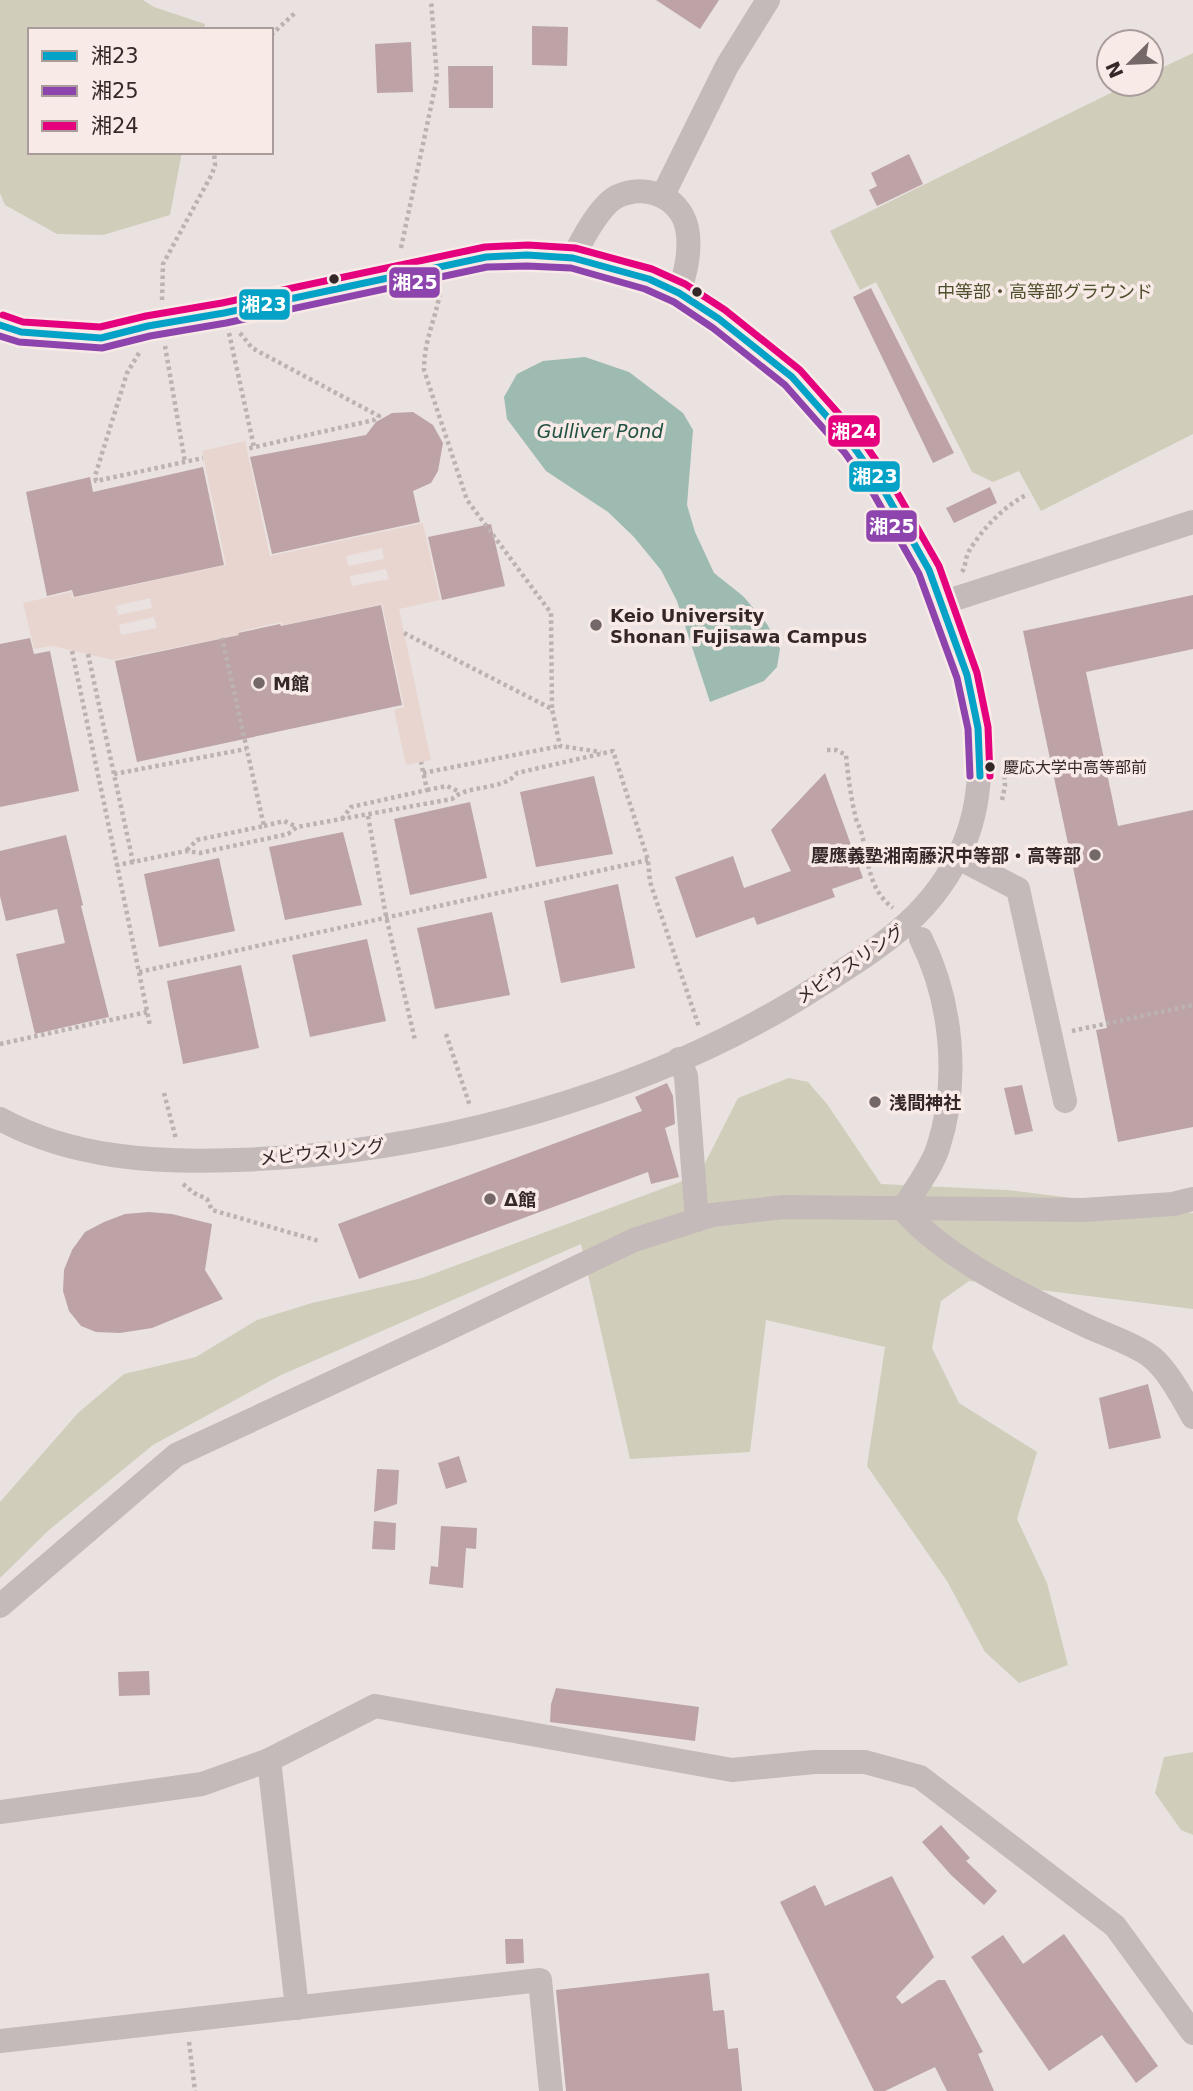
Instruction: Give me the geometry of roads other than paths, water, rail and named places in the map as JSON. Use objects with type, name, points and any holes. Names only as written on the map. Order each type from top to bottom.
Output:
[{"type":"street","points":[[663,195],[727,66],[768,0]]},
{"type":"street","points":[[573,258],[581,239],[614,199],[625,194],[650,191],[663,195],[674,204],[686,224],[688,233],[686,272],[679,293]]},
{"type":"street","name":"メビウスリング","points":[[0,325],[21,332],[101,338],[486,257],[527,255],[573,258],[619,269],[679,293],[748,341],[792,377],[853,446],[882,487],[929,570],[967,675],[978,728],[980,776],[974,813],[957,857],[915,931],[878,947],[794,1003],[749,1027],[610,1088],[435,1136],[318,1155],[208,1161],[151,1160],[65,1146],[27,1134],[0,1119]]},
{"type":"street","points":[[942,603],[1193,522]]},
{"type":"street","points":[[957,857],[1018,889],[1065,1101]]},
{"type":"street","points":[[903,1209],[937,1150],[950,1098],[951,1062],[945,1016],[933,964],[915,931]]},
{"type":"street","points":[[679,1059],[686,1076],[697,1220]]},
{"type":"street","points":[[0,1606],[176,1455],[634,1240],[712,1215],[784,1207],[1084,1210],[1173,1204],[1193,1199]]},
{"type":"street","points":[[903,1209],[917,1226],[1015,1291],[1151,1356],[1180,1392],[1193,1417]]},
{"type":"street","points":[[0,1812],[202,1784],[269,1760],[375,1706],[732,1770],[814,1762],[865,1762],[920,1777],[1115,1926],[1193,2033]]},
{"type":"street","points":[[269,1760],[297,2008]]},
{"type":"street","points":[[0,2041],[540,1980],[551,2091]]},
{"type":"water","name":"Gulliver Pond","points":[[585,357],[629,372],[683,413],[693,430],[687,505],[695,532],[714,573],[743,596],[767,624],[780,649],[777,667],[764,681],[710,702],[677,601],[661,570],[634,537],[608,512],[546,471],[507,419],[504,397],[517,374],[543,361]]},
{"type":"place","name":"Keio University Shonan Fujisawa Campus","points":[[596,625]]},
{"type":"place","name":"Μ館","points":[[259,683]]},
{"type":"place","name":"慶応大学中高等部前","points":[[990,767]]},
{"type":"place","name":"慶應義塾湘南藤沢中等部・高等部","points":[[1095,855]]},
{"type":"place","name":"浅間神社","points":[[875,1102]]},
{"type":"place","name":"Δ館","points":[[490,1199]]},
{"type":"park label","name":"中等部・高等部グラウンド","points":[[1045,291]]}]
